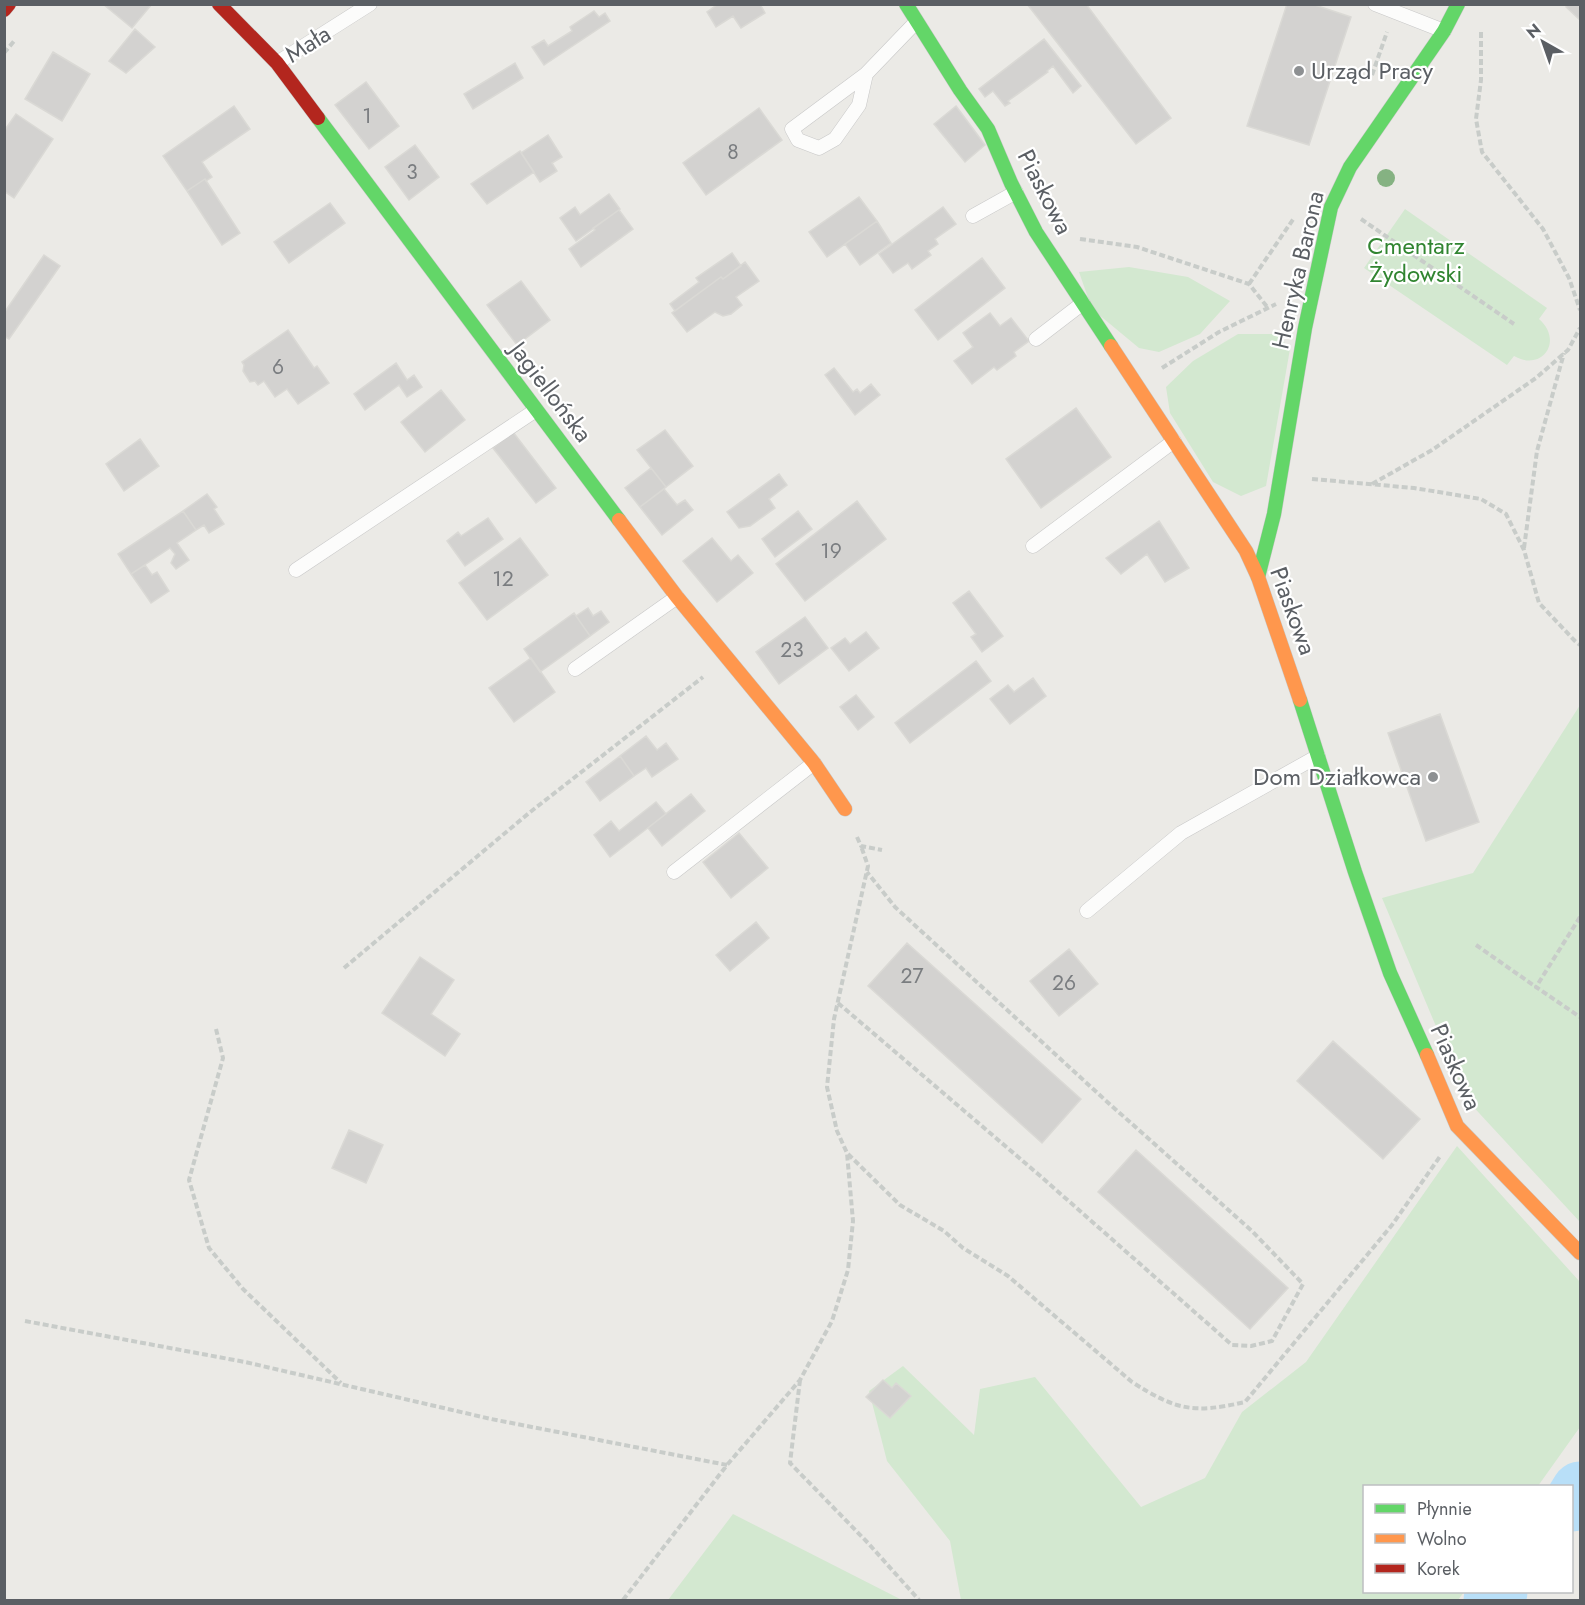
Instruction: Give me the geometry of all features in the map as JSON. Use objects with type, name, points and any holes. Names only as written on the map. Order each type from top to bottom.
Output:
[{"type":"street","points":[[4,10],[9,4]]},
{"type":"street","name":"Jagiellońska","points":[[219,4],[277,63],[677,597],[814,763],[845,809]]},
{"type":"street","name":"Piaskowa","points":[[906,4],[960,90],[988,129],[1016,192],[1045,246],[1246,551],[1258,577],[1390,973],[1444,1093],[1456,1126],[1581,1253]]},
{"type":"street","name":"Henryka Barona","points":[[1258,577],[1281,476],[1305,328],[1326,224],[1334,200],[1360,152],[1444,31],[1458,4]]},
{"type":"lane","name":"Mała","points":[[277,63],[370,4]]},
{"type":"lane","points":[[1375,4],[1444,31]]},
{"type":"lane","points":[[866,74],[859,105],[835,139],[819,148],[798,140],[792,129],[866,74],[916,22]]},
{"type":"lane","points":[[973,216],[1016,192]]},
{"type":"lane","points":[[1036,339],[1083,303]]},
{"type":"lane","points":[[296,570],[537,409]]},
{"type":"lane","points":[[1033,546],[1174,441]]},
{"type":"lane","points":[[575,669],[677,597]]},
{"type":"lane","points":[[1087,911],[1181,833],[1318,756]]},
{"type":"lane","points":[[674,872],[814,763]]},
{"type":"path","points":[[1481,27],[1481,80],[1476,119],[1482,152],[1543,229],[1569,278],[1581,310]]},
{"type":"path","points":[[1334,200],[1514,324]]},
{"type":"path","points":[[1045,246],[1084,238],[1137,247],[1249,284],[1268,308]]},
{"type":"path","points":[[1137,384],[1219,332],[1278,303]]},
{"type":"path","points":[[1372,484],[1432,450],[1536,378],[1564,353],[1581,328]]},
{"type":"path","points":[[1524,550],[1537,451],[1564,353]]},
{"type":"path","points":[[1281,476],[1414,488],[1481,500],[1506,514],[1524,550],[1539,603],[1581,645]]},
{"type":"path","points":[[344,968],[529,813],[728,659]]},
{"type":"path","points":[[623,1600],[727,1465],[800,1380],[832,1321],[848,1270],[853,1221],[847,1153],[837,1131],[826,1087],[838,1003],[868,866],[861,846]]},
{"type":"path","points":[[838,1003],[1038,1173],[1232,1345],[1251,1346],[1272,1341],[1303,1284],[1252,1231],[895,907],[867,872]]},
{"type":"path","points":[[1536,987],[1581,917]]},
{"type":"path","points":[[1476,945],[1581,1017]]},
{"type":"path","points":[[216,1029],[223,1058],[189,1180],[209,1248],[243,1289],[341,1384]]},
{"type":"path","points":[[847,1153],[900,1205],[944,1231],[963,1248],[1008,1276],[1131,1382],[1178,1407],[1213,1409],[1245,1402],[1260,1386],[1392,1225],[1439,1158],[1456,1126]]},
{"type":"path","points":[[25,1321],[245,1362],[491,1419],[727,1465]]},
{"type":"path","points":[[800,1380],[790,1463],[868,1543],[919,1600]]},
{"type":"green space","name":"Cmentarz Żydowski","points":[[1405,209],[1547,308],[1539,319],[1550,336],[1546,352],[1541,357],[1524,360],[1514,356],[1507,365],[1364,268]]},
{"type":"green space","points":[[1129,267],[1188,277],[1230,301],[1200,334],[1159,352],[1139,348],[1092,309],[1079,272]]},
{"type":"green space","points":[[1238,334],[1277,334],[1290,349],[1266,486],[1241,496],[1213,482],[1170,413],[1166,387],[1193,361]]},
{"type":"green space","points":[[1580,705],[1580,1222],[1467,1100],[1382,898],[1473,873]]},
{"type":"green space","points":[[1457,1146],[1580,1282],[1580,1427],[1539,1485],[1363,1485],[1363,1593],[1463,1593],[1458,1600],[961,1600],[950,1541],[887,1461],[869,1391],[903,1366],[974,1435],[980,1389],[1035,1377],[1141,1507],[1205,1478],[1242,1412],[1306,1362]]},
{"type":"green space","points":[[733,1514],[902,1600],[668,1600]]},
{"type":"building","points":[[103,4],[152,4],[132,28]]},
{"type":"building","points":[[718,4],[760,4],[765,13],[741,28],[733,16],[716,27],[707,12]]},
{"type":"building","points":[[1027,4],[1086,4],[1171,118],[1136,144]]},
{"type":"building","name":"Urząd Pracy","points":[[1287,4],[1312,4],[1351,17],[1309,145],[1247,126]]},
{"type":"building","points":[[1568,4],[1580,4],[1580,20],[1566,7]]},
{"type":"building","points":[[594,11],[599,17],[605,13],[610,21],[544,65],[532,47],[544,40],[548,46],[572,31],[570,27]]},
{"type":"building","points":[[135,29],[155,47],[126,73],[109,61]]},
{"type":"building","points":[[1044,39],[1081,86],[1073,93],[1053,66],[1008,101],[1010,103],[1005,106],[993,91],[985,97],[979,89]]},
{"type":"building","points":[[53,52],[90,74],[62,121],[25,99]]},
{"type":"building","points":[[515,63],[523,78],[473,109],[464,94]]},
{"type":"building","points":[[366,82],[399,126],[369,149],[335,105]]},
{"type":"building","points":[[234,106],[250,129],[202,162],[212,177],[187,191],[163,156]]},
{"type":"building","points":[[956,106],[985,145],[965,162],[934,124]]},
{"type":"building","points":[[759,108],[782,140],[706,195],[683,163]]},
{"type":"building","points":[[16,114],[53,139],[14,198],[4,191],[4,131]]},
{"type":"building","points":[[548,135],[562,157],[552,163],[557,171],[540,182],[521,153]]},
{"type":"building","points":[[415,145],[439,177],[409,200],[385,167]]},
{"type":"building","points":[[520,151],[534,172],[487,204],[471,184]]},
{"type":"building","points":[[205,179],[240,233],[222,245],[187,191]]},
{"type":"building","points":[[609,194],[620,209],[576,241],[560,218],[575,207],[580,215]]},
{"type":"building","points":[[859,197],[877,221],[827,257],[809,232]]},
{"type":"building","points":[[330,203],[345,223],[289,263],[274,242]]},
{"type":"building","points":[[943,207],[956,224],[935,239],[938,244],[928,251],[931,255],[912,269],[908,263],[893,273],[879,254]]},
{"type":"building","points":[[619,210],[633,229],[581,267],[569,249]]},
{"type":"building","points":[[877,221],[891,243],[860,265],[845,244]]},
{"type":"building","points":[[732,253],[741,266],[723,279],[721,277],[675,311],[670,304],[699,282],[696,278]]},
{"type":"building","points":[[44,255],[60,266],[9,339],[4,336],[4,313]]},
{"type":"building","points":[[982,258],[1005,288],[938,340],[915,310]]},
{"type":"building","points":[[745,262],[759,281],[736,297],[742,305],[731,314],[723,316],[715,312],[687,332],[672,313]]},
{"type":"building","points":[[521,281],[550,320],[517,345],[487,305]]},
{"type":"building","points":[[990,313],[1000,326],[1011,318],[1029,341],[1014,352],[1016,356],[997,370],[994,367],[972,384],[954,361],[973,347],[963,333]]},
{"type":"building","points":[[288,330],[314,368],[317,366],[329,383],[298,404],[287,389],[275,397],[264,381],[258,385],[255,381],[250,382],[243,371],[242,362]]},
{"type":"building","points":[[396,363],[407,380],[414,375],[422,387],[407,397],[399,385],[365,410],[354,394]]},
{"type":"building","points":[[834,368],[853,392],[857,389],[860,393],[871,384],[880,395],[855,415],[825,375]]},
{"type":"building","points":[[441,390],[465,420],[425,452],[401,422]]},
{"type":"building","points":[[1076,408],[1111,457],[1041,508],[1006,459]]},
{"type":"building","points":[[665,430],[693,466],[666,487],[637,450]]},
{"type":"building","points":[[513,432],[556,488],[536,503],[493,448]]},
{"type":"building","points":[[140,439],[159,466],[124,491],[106,464]]},
{"type":"building","points":[[651,468],[666,487],[640,507],[625,488]]},
{"type":"building","points":[[779,474],[787,485],[769,499],[775,508],[750,526],[739,528],[727,512]]},
{"type":"building","points":[[664,489],[677,505],[685,500],[693,510],[662,535],[640,507]]},
{"type":"building","points":[[207,494],[217,507],[214,509],[224,524],[209,533],[204,525],[196,530],[183,511]]},
{"type":"building","points":[[857,501],[886,539],[805,601],[776,564]]},
{"type":"building","points":[[183,511],[196,530],[177,543],[189,560],[176,569],[171,563],[175,554],[170,548],[131,574],[118,554]]},
{"type":"building","points":[[798,511],[812,529],[775,557],[762,539]]},
{"type":"building","points":[[488,518],[503,539],[465,566],[447,541],[458,532],[461,536]]},
{"type":"building","points":[[1159,521],[1189,568],[1165,582],[1147,554],[1121,574],[1106,558]]},
{"type":"building","points":[[520,538],[548,575],[487,620],[459,583]]},
{"type":"building","points":[[712,538],[731,561],[738,555],[753,573],[717,602],[683,561]]},
{"type":"building","points":[[145,565],[152,575],[157,572],[169,591],[151,603],[131,574]]},
{"type":"building","points":[[969,591],[1003,636],[982,652],[971,637],[976,634],[953,603]]},
{"type":"building","points":[[588,608],[593,616],[601,611],[609,622],[590,636],[576,616]]},
{"type":"building","points":[[574,613],[590,636],[540,672],[524,649]]},
{"type":"building","points":[[805,617],[828,648],[779,684],[756,652]]},
{"type":"building","points":[[866,632],[879,648],[849,671],[831,648],[845,638],[850,644]]},
{"type":"building","points":[[531,658],[555,692],[514,722],[489,688]]},
{"type":"building","points":[[976,661],[991,681],[910,743],[895,723]]},
{"type":"building","points":[[1033,678],[1046,696],[1010,724],[990,699],[1008,685],[1014,692]]},
{"type":"building","points":[[856,695],[874,717],[858,730],[840,707]]},
{"type":"building","name":"Dom Działkowca","points":[[1440,714],[1479,822],[1426,841],[1388,733]]},
{"type":"building","points":[[646,736],[657,750],[666,743],[678,759],[652,777],[646,768],[634,776],[620,756]]},
{"type":"building","points":[[620,756],[634,776],[600,801],[586,782]]},
{"type":"building","points":[[691,794],[705,811],[662,846],[648,828]]},
{"type":"building","points":[[656,802],[666,814],[610,857],[594,835],[611,821],[619,831]]},
{"type":"building","points":[[739,833],[768,868],[731,898],[703,862]]},
{"type":"building","points":[[756,922],[769,938],[730,971],[716,955]]},
{"type":"building","points":[[907,943],[1081,1099],[1042,1143],[868,986]]},
{"type":"building","points":[[1069,949],[1098,984],[1059,1016],[1030,981]]},
{"type":"building","points":[[420,957],[454,980],[431,1014],[460,1034],[445,1056],[382,1013]]},
{"type":"building","points":[[1333,1041],[1420,1119],[1383,1159],[1297,1081]]},
{"type":"building","points":[[349,1130],[383,1145],[366,1183],[332,1168]]},
{"type":"building","points":[[1136,1150],[1288,1288],[1250,1329],[1098,1192]]},
{"type":"building","points":[[883,1380],[892,1388],[896,1383],[911,1396],[890,1418],[866,1397]]},
{"type":"waterway","points":[[1573,1501],[1580,1490]]},
{"type":"waterway","points":[[1492,1600],[1498,1593]]},
{"type":"traffic: fast","points":[[906,4],[960,90],[988,129],[1011,183],[1036,232],[1111,346]]},
{"type":"traffic: fast","points":[[1258,577],[1274,514],[1305,328],[1331,207],[1350,167],[1444,31],[1458,4]]},
{"type":"traffic: fast","points":[[318,118],[619,520]]},
{"type":"traffic: fast","points":[[1300,700],[1390,973],[1427,1055]]},
{"type":"traffic: slow","points":[[1111,346],[1246,551],[1258,577],[1300,700]]},
{"type":"traffic: slow","points":[[619,520],[677,597],[814,763],[845,809]]},
{"type":"traffic: slow","points":[[1427,1055],[1457,1126],[1580,1253]]},
{"type":"traffic: jam","points":[[4,10],[9,4]]},
{"type":"traffic: jam","points":[[219,4],[277,63],[318,118]]},
{"type":"place","name":"Urząd Pracy","points":[[1299,71]]},
{"type":"place","name":"Dom Działkowca","points":[[1433,777]]}]
